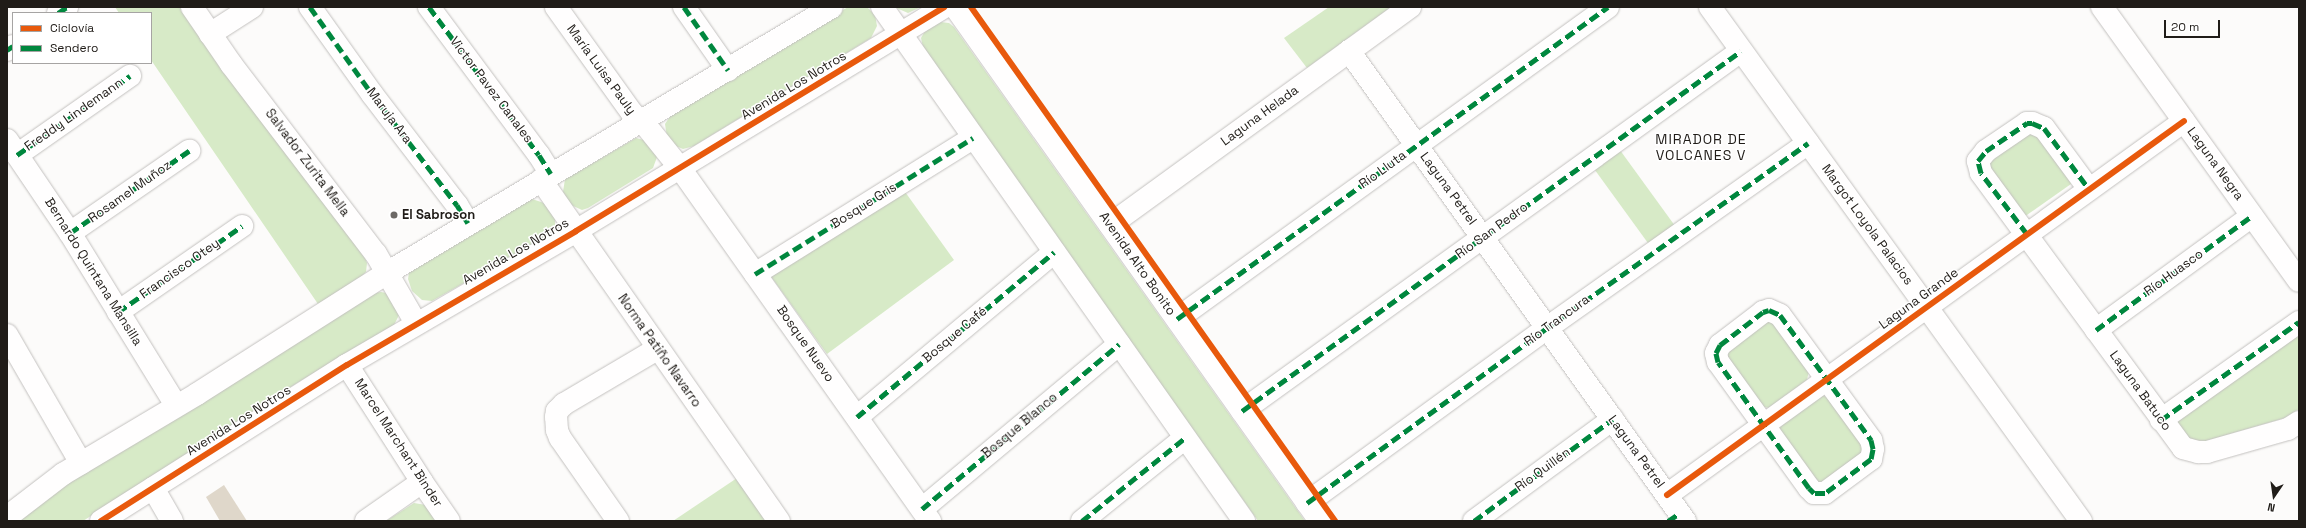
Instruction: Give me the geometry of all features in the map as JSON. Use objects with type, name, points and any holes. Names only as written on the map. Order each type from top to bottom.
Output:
[{"type":"street","name":"Salvador Zurita Mella","points":[[192,7],[210,34],[376,254],[416,324]]},
{"type":"street","points":[[210,34],[252,7]]},
{"type":"street","name":"Maruja Ara","points":[[310,7],[372,94],[457,205],[468,223]]},
{"type":"street","name":"Victor Pavez Canales","points":[[429,7],[540,155],[546,177]]},
{"type":"street","name":"María Luisa Pauly","points":[[556,7],[624,103],[680,168]]},
{"type":"street","points":[[684,7],[728,70]]},
{"type":"street","points":[[7,517],[63,474],[387,273],[468,223],[832,7]]},
{"type":"street","points":[[882,7],[1244,521]]},
{"type":"street","name":"Avenida Los Notros","points":[[101,521],[347,365],[576,231],[944,7]]},
{"type":"street","name":"Avenida Alto Bonito","points":[[955,7],[1320,521]]},
{"type":"street","name":"Laguna Helada","points":[[1110,225],[1410,7]]},
{"type":"street","name":"Río Lluta","points":[[1177,319],[1608,7]]},
{"type":"street","name":"Margot Loyola Palacios","points":[[1710,7],[2081,521]]},
{"type":"street","name":"Laguna Negra","points":[[2102,7],[2299,281]]},
{"type":"street","name":"Laguna Petrel","points":[[1350,51],[1667,495],[1678,518]]},
{"type":"street","name":"Río San Pedro","points":[[1242,411],[1741,51]]},
{"type":"street","name":"Freddy Lindemann","points":[[12,147],[130,76]]},
{"type":"street","name":"Laguna Grande","points":[[1667,495],[2184,121]]},
{"type":"street","name":"Laguna Batuco","points":[[2089,190],[2044,128],[2032,123],[2027,123],[1986,151],[1978,161],[1980,173],[2027,234],[2178,444],[2189,451],[2207,452],[2288,429],[2299,422]]},
{"type":"street","name":"Bosque Gris","points":[[755,274],[973,138]]},
{"type":"street","name":"Río Trancura","points":[[1307,503],[1547,328],[1808,143]]},
{"type":"street","name":"Bernardo Quintana Mansilla","points":[[12,147],[70,233],[176,405]]},
{"type":"street","name":"Rosamel Muñoz","points":[[70,233],[189,151]]},
{"type":"street","name":"Bosque Nuevo","points":[[680,168],[926,515]]},
{"type":"street","name":"Norma Patiño Navarro","points":[[546,177],[576,231],[779,521]]},
{"type":"street","name":"Río Huasco","points":[[2096,330],[2252,216]]},
{"type":"street","name":"Francisco Otey","points":[[118,312],[242,226]]},
{"type":"street","name":"Bosque Café","points":[[857,417],[1054,252]]},
{"type":"street","points":[[1769,310],[1780,315],[1827,380],[1871,440],[1873,449],[1871,459],[1825,493],[1814,493],[1808,488],[1718,362],[1716,353],[1720,345],[1763,312],[1769,310]]},
{"type":"street","points":[[2161,420],[2299,322]]},
{"type":"street","points":[[7,335],[81,463]]},
{"type":"street","name":"Bosque Blanco","points":[[926,515],[1119,344]]},
{"type":"street","points":[[618,521],[560,438],[556,423],[557,411],[564,404],[657,348]]},
{"type":"street","name":"Marcel Marchant Binder","points":[[347,365],[422,482],[449,521]]},
{"type":"street","name":"Río Quillén","points":[[1474,521],[1613,420]]},
{"type":"street","points":[[1082,521],[1185,438]]},
{"type":"street","points":[[366,521],[422,482]]},
{"type":"street","points":[[153,488],[172,521]]},
{"type":"green space","points":[[115,7],[180,7],[364,255],[367,263],[366,272],[359,279],[318,304],[152,61],[152,12],[118,12]]},
{"type":"green space","points":[[848,7],[867,7],[875,15],[877,26],[871,38],[694,146],[683,149],[676,146],[667,137],[665,124],[671,115]]},
{"type":"green space","points":[[894,7],[921,7],[908,13]]},
{"type":"green space","points":[[1329,7],[1391,7],[1307,68],[1284,38]]},
{"type":"green space","points":[[940,22],[949,23],[954,27],[1305,521],[1258,521],[924,51],[921,38],[925,31]]},
{"type":"green space","points":[[2033,129],[2072,178],[2071,184],[2024,217],[1985,169],[1986,158]]},
{"type":"green space","points":[[636,138],[648,141],[656,151],[657,157],[653,168],[588,208],[582,210],[571,205],[563,192],[565,179]]},
{"type":"green space","points":[[1617,146],[1676,228],[1650,247],[1591,165]]},
{"type":"green space","points":[[903,189],[954,260],[827,354],[772,278],[773,268]]},
{"type":"green space","points":[[532,199],[544,203],[555,216],[555,226],[547,236],[432,301],[422,300],[412,291],[408,279],[409,273],[413,269]]},
{"type":"green space","points":[[375,293],[387,293],[399,315],[394,325],[297,383],[83,521],[17,521],[58,489]]},
{"type":"green space","points":[[1768,317],[1810,366],[1807,380],[1769,408],[1756,405],[1723,350]]},
{"type":"green space","points":[[2299,328],[2299,409],[2285,418],[2206,441],[2191,440],[2178,424],[2177,417]]},
{"type":"green space","points":[[1821,395],[1833,399],[1867,451],[1820,487],[1779,438],[1780,425]]},
{"type":"green space","points":[[737,478],[767,521],[673,521]]},
{"type":"green space","points":[[414,503],[426,505],[438,521],[386,521]]},
{"type":"building","points":[[224,485],[247,521],[220,521],[206,497]]},
{"type":"marked path","points":[[60,12],[67,7]]},
{"type":"marked path","points":[[310,7],[372,94],[457,205],[468,223]]},
{"type":"marked path","points":[[429,7],[539,155],[551,174]]},
{"type":"marked path","points":[[684,7],[728,70]]},
{"type":"marked path","points":[[1177,319],[1608,7]]},
{"type":"marked path","points":[[7,50],[12,47]]},
{"type":"marked path","points":[[1242,411],[1741,51]]},
{"type":"marked path","points":[[17,155],[130,76]]},
{"type":"marked path","points":[[2027,234],[1981,173],[1978,161],[1986,151],[2027,123],[2032,123],[2044,128],[2089,189]]},
{"type":"marked path","points":[[755,274],[973,138]]},
{"type":"marked path","points":[[1307,503],[1547,328],[1808,143]]},
{"type":"marked path","points":[[70,233],[189,151]]},
{"type":"marked path","points":[[2096,330],[2252,216]]},
{"type":"marked path","points":[[118,312],[242,226]]},
{"type":"marked path","points":[[857,417],[1054,252]]},
{"type":"marked path","points":[[1769,310],[1780,315],[1871,440],[1873,449],[1871,459],[1825,493],[1814,493],[1809,488],[1718,362],[1716,353],[1720,345],[1763,312],[1769,310]]},
{"type":"marked path","points":[[2161,420],[2299,322]]},
{"type":"marked path","points":[[922,509],[1119,344]]},
{"type":"marked path","points":[[1474,521],[1613,419]]},
{"type":"marked path","points":[[1082,521],[1185,438]]},
{"type":"marked path","points":[[1668,521],[1680,513]]},
{"type":"cycle path","points":[[101,521],[347,365],[576,231],[944,7]]},
{"type":"cycle path","points":[[971,7],[1335,521]]},
{"type":"cycle path","points":[[1667,495],[2184,121]]},
{"type":"place","name":"El Sabroson","points":[[394,215]]},
{"type":"district","name":"MIRADOR DE VOLCANES V","points":[[1701,148]]}]
